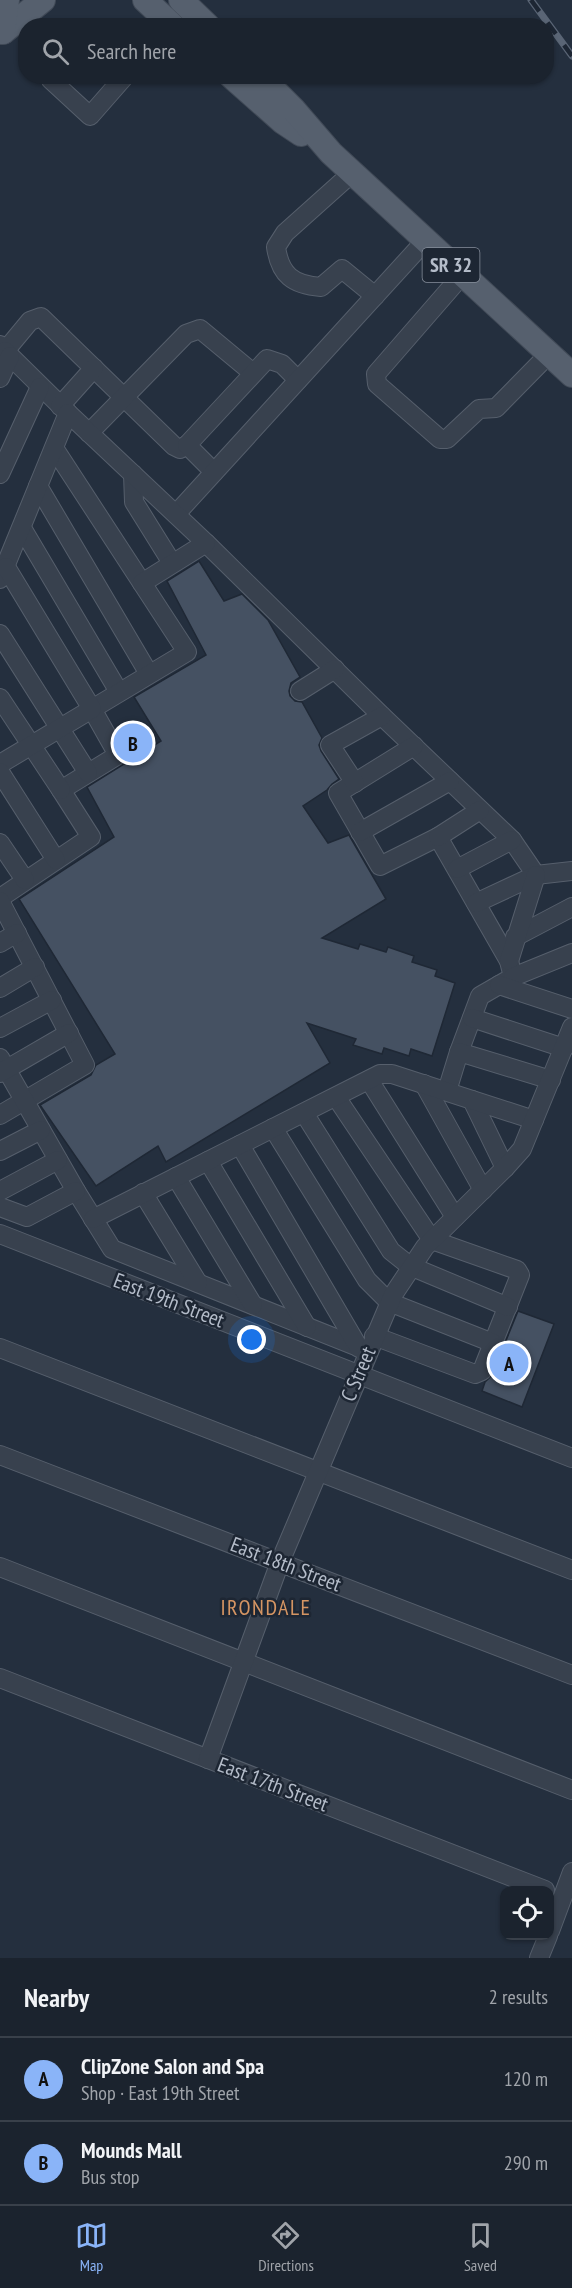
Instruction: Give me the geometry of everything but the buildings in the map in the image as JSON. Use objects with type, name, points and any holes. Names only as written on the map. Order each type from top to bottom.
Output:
[{"type":"main road","points":[[1,35],[7,0]]},
{"type":"main road","points":[[1,35],[17,0]]},
{"type":"main road","points":[[21,18],[42,0]]},
{"type":"main road","points":[[145,0],[163,18]]},
{"type":"main road","points":[[182,0],[200,18]]},
{"type":"main road","points":[[1,35],[18,20]]},
{"type":"main road","name":"SR 32","points":[[240,84],[283,122],[331,153]]},
{"type":"main road","name":"SR 32","points":[[268,84],[331,153],[572,375]]},
{"type":"street","points":[[55,84],[90,116],[118,84]]},
{"type":"street","points":[[352,173],[285,233],[276,247],[279,264],[294,282],[321,287],[342,269],[375,296]]},
{"type":"street","points":[[176,514],[425,241]]},
{"type":"street","points":[[462,275],[376,374],[377,384],[440,439],[447,439],[479,409],[496,408],[549,354]]},
{"type":"street","points":[[0,378],[5,351],[30,321],[41,316],[174,446],[180,449],[187,445],[267,359],[282,364],[298,380]]},
{"type":"street","points":[[89,433],[186,334],[200,329],[253,373]]},
{"type":"street","points":[[5,351],[512,840],[536,874]]},
{"type":"street","points":[[61,790],[118,755],[4,563],[22,528],[54,447],[64,410],[94,368]]},
{"type":"street","points":[[0,474],[40,387]]},
{"type":"street","points":[[187,445],[214,472]]},
{"type":"street","points":[[0,764],[186,652],[54,447]]},
{"type":"street","points":[[133,474],[134,502],[172,563]]},
{"type":"street","points":[[38,486],[149,674]]},
{"type":"street","points":[[22,528],[119,692]]},
{"type":"street","points":[[142,584],[206,543]]},
{"type":"street","points":[[0,634],[88,773]]},
{"type":"street","points":[[300,691],[335,669]]},
{"type":"street","points":[[0,698],[91,837],[24,880],[0,900],[85,1065],[26,1102],[0,1115]]},
{"type":"street","points":[[355,783],[330,745],[382,716]]},
{"type":"street","points":[[414,746],[338,793],[380,866],[438,837],[480,810]]},
{"type":"street","points":[[0,772],[56,860]]},
{"type":"street","points":[[360,832],[450,781]]},
{"type":"street","points":[[438,837],[476,903],[507,974],[572,1009]]},
{"type":"street","points":[[457,869],[512,840]]},
{"type":"street","points":[[0,843],[24,880]]},
{"type":"street","points":[[476,903],[536,874],[572,871]]},
{"type":"street","points":[[507,974],[515,938],[536,874]]},
{"type":"street","points":[[515,938],[572,907]]},
{"type":"street","points":[[0,943],[17,933]]},
{"type":"street","points":[[447,1092],[480,996],[507,974],[572,953]]},
{"type":"street","points":[[0,988],[35,968]]},
{"type":"street","points":[[0,1028],[52,1000]]},
{"type":"street","points":[[472,1017],[564,1048]]},
{"type":"street","name":"C Street","points":[[208,1759],[280,1562],[358,1374],[367,1345],[410,1266],[432,1240],[522,1149],[572,1027]]},
{"type":"street","points":[[69,1033],[2,1067],[26,1102],[112,1249],[307,1327],[475,1374],[482,1371],[520,1275],[517,1270],[432,1240],[336,1096]]},
{"type":"street","points":[[459,1052],[551,1080]]},
{"type":"street","points":[[93,1219],[380,1074],[392,1074],[534,1120]]},
{"type":"street","points":[[369,1080],[455,1217]]},
{"type":"street","points":[[424,1084],[483,1190]]},
{"type":"street","points":[[472,1100],[505,1168]]},
{"type":"street","points":[[304,1113],[391,1251],[410,1266],[508,1307]]},
{"type":"street","points":[[273,1128],[367,1280],[389,1302],[493,1343]]},
{"type":"street","points":[[0,1151],[41,1130]]},
{"type":"street","points":[[240,1145],[367,1345]]},
{"type":"street","points":[[0,1191],[58,1160]]},
{"type":"street","points":[[208,1161],[307,1327]]},
{"type":"street","points":[[176,1177],[253,1305]]},
{"type":"street","points":[[0,1207],[27,1217],[76,1191]]},
{"type":"street","points":[[143,1193],[198,1283]]},
{"type":"street","name":"East 19th Street","points":[[0,1234],[572,1458]]},
{"type":"street","points":[[0,1348],[572,1570]]},
{"type":"street","name":"East 18th Street","points":[[0,1455],[572,1675]]},
{"type":"street","points":[[0,1567],[572,1790]]},
{"type":"street","name":"East 17th Street","points":[[0,1678],[535,1886]]},
{"type":"street","points":[[556,1895],[572,1872]]},
{"type":"street","points":[[539,1958],[546,1940]]},
{"type":"railway","points":[[531,0],[544,18]]},
{"type":"railway","points":[[554,31],[572,56]]},
{"type":"place","name":"Mounds Mall","points":[[133,743]]},
{"type":"place","name":"ClipZone Salon and Spa","points":[[509,1363]]},
{"type":"district","name":"IRONDALE","points":[[266,1607]]}]
